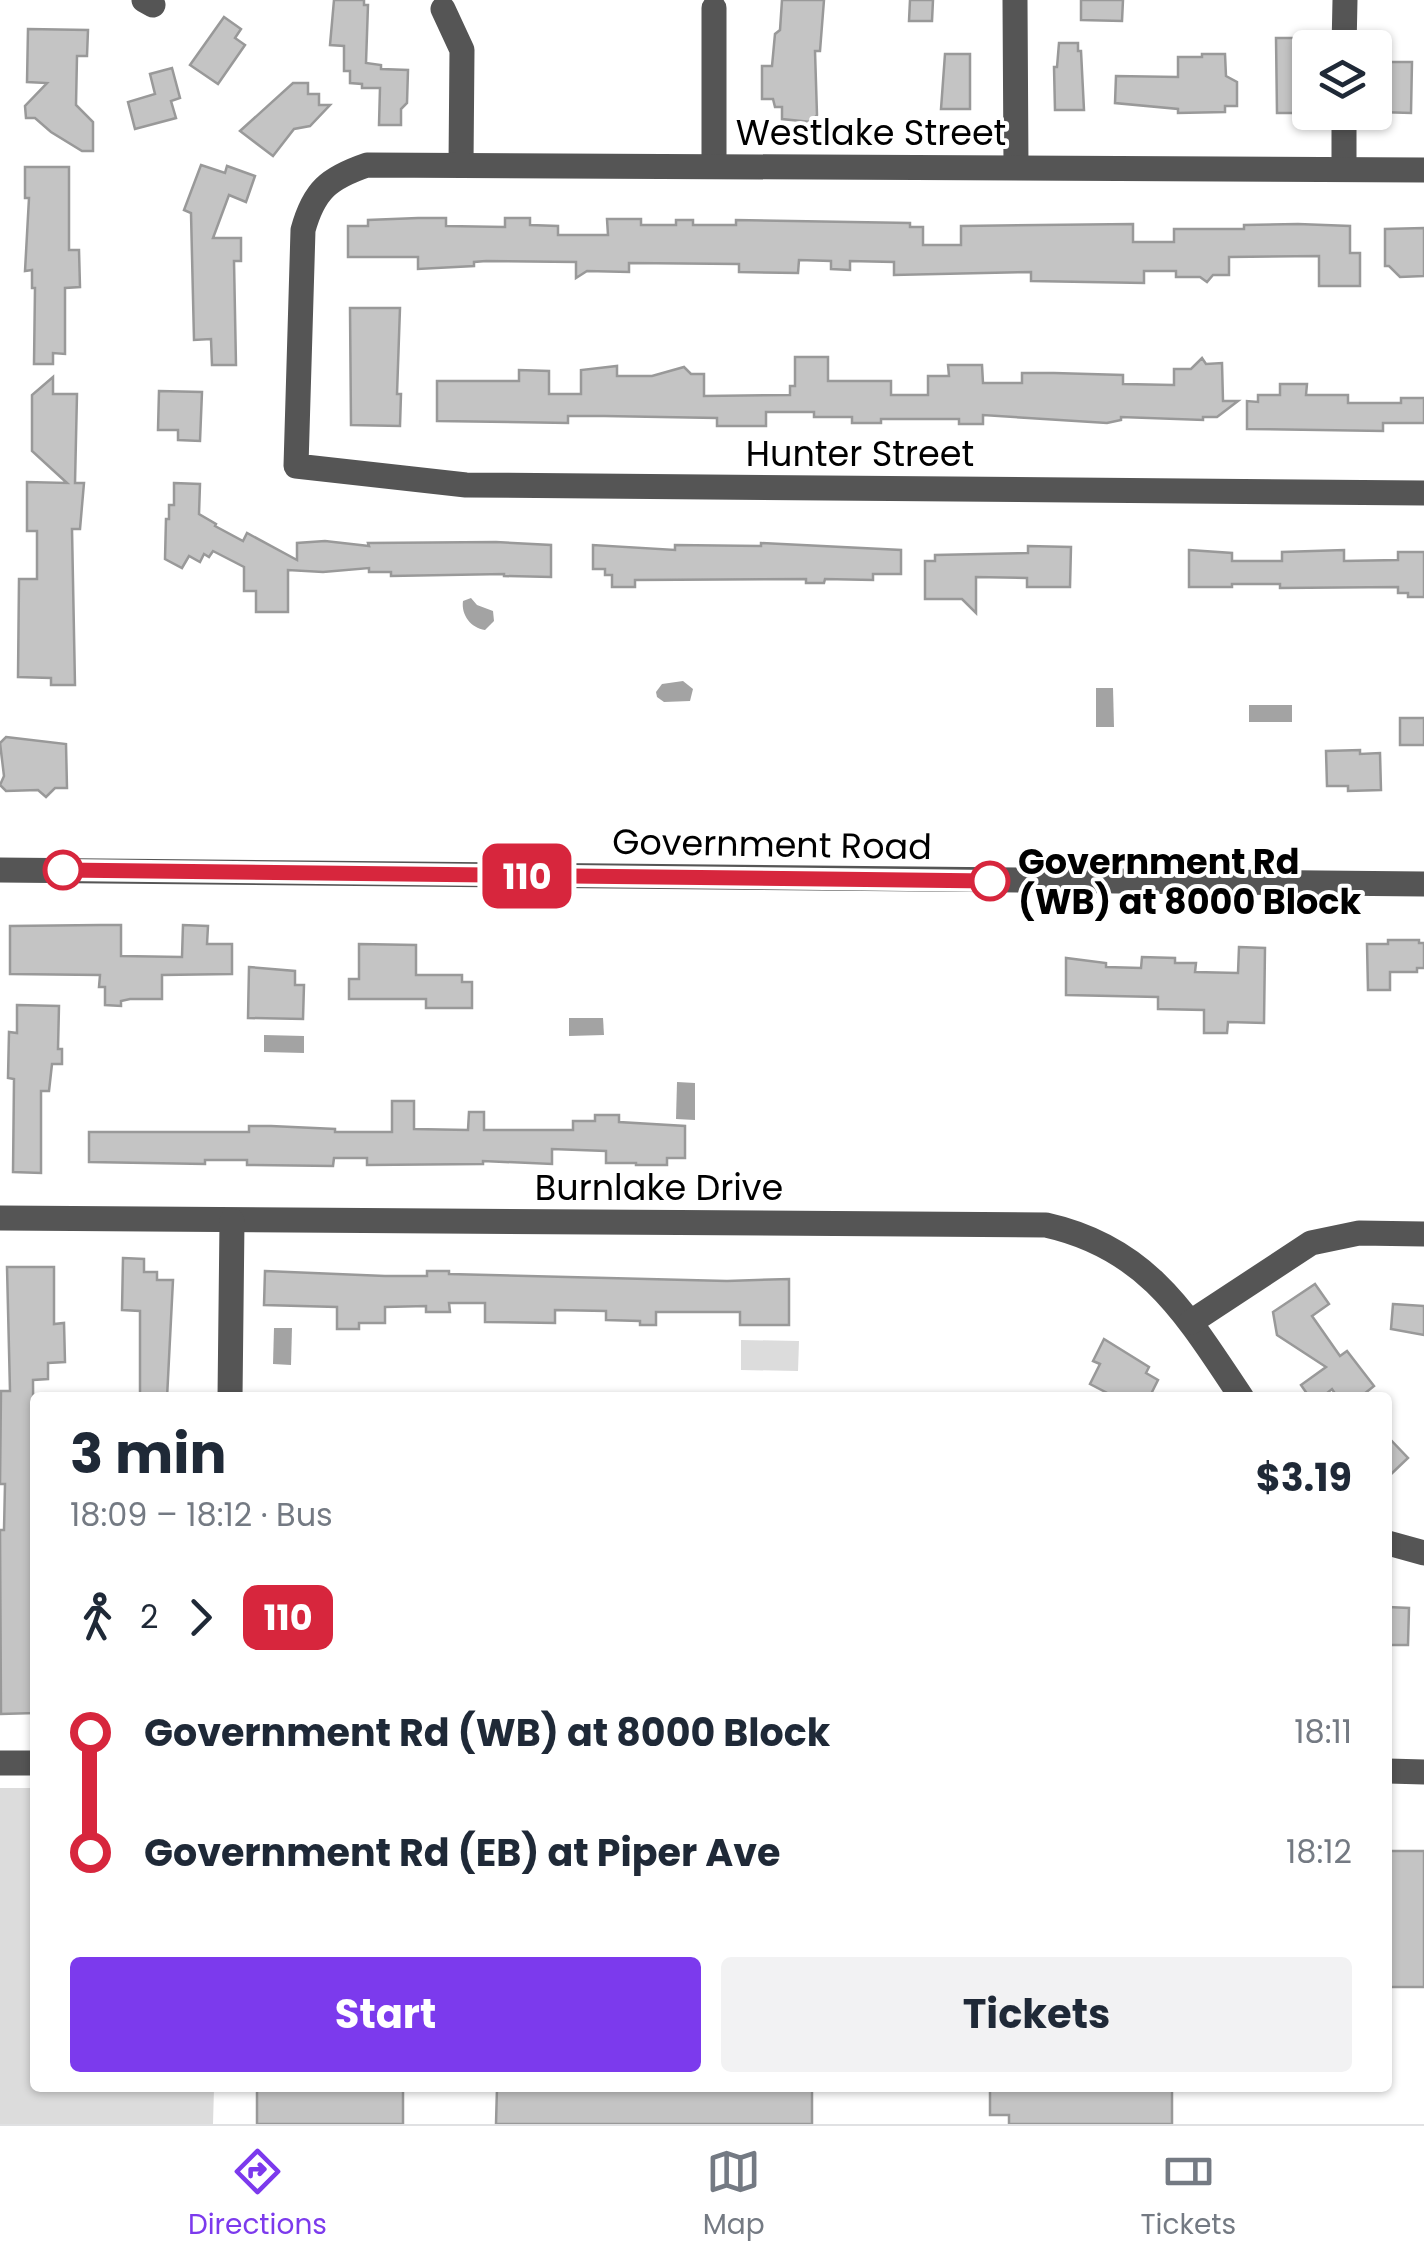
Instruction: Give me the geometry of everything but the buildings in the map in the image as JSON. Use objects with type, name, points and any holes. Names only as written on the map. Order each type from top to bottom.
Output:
[{"type":"street","points":[[1015,0],[1016,167]]},
{"type":"street","points":[[1344,0],[1344,30]]},
{"type":"street","points":[[714,8],[714,166]]},
{"type":"street","points":[[443,9],[462,50],[461,164]]},
{"type":"street","points":[[1344,130],[1344,169]]},
{"type":"street","name":"Westlake Street","points":[[296,466],[303,230],[310,206],[324,187],[340,174],[367,165],[1424,170]]},
{"type":"street","name":"Hunter Street","points":[[296,466],[466,485],[1424,493]]},
{"type":"street","name":"Government Road","points":[[0,870],[1424,884]]},
{"type":"street","name":"Burnlake Drive","points":[[0,1218],[1046,1225],[1084,1234],[1122,1254],[1165,1289],[1238,1392]]},
{"type":"street","points":[[230,1392],[232,1221]]},
{"type":"street","points":[[1191,1322],[1311,1243],[1359,1233],[1424,1234]]},
{"type":"street","points":[[1392,1544],[1424,1553]]},
{"type":"street","points":[[0,1763],[30,1763]]},
{"type":"street","points":[[1392,1772],[1424,1772]]},
{"type":"shaded area","points":[[471,598],[493,611],[494,621],[485,630],[475,627],[465,616],[463,601]]},
{"type":"shaded area","points":[[683,681],[693,689],[690,701],[664,702],[657,697],[662,684]]},
{"type":"shaded area","points":[[1096,688],[1113,688],[1114,727],[1096,727]]},
{"type":"shaded area","points":[[1249,705],[1292,705],[1292,722],[1249,722]]},
{"type":"shaded area","points":[[569,1018],[603,1018],[604,1035],[569,1036]]},
{"type":"shaded area","points":[[264,1035],[304,1036],[304,1053],[264,1052]]},
{"type":"shaded area","points":[[677,1082],[695,1083],[695,1120],[676,1119]]},
{"type":"shaded area","points":[[274,1328],[292,1328],[291,1365],[273,1364]]},
{"type":"shaded area","points":[[741,1340],[799,1341],[798,1371],[741,1370]]},
{"type":"shaded area","points":[[0,1788],[30,1788],[30,2092],[214,2092],[213,2124],[0,2124]]},
{"type":"bus line","name":"110","points":[[63,870],[990,881]]},
{"type":"place","name":"Government Rd (WB) at 8000 Block","points":[[990,881]]}]
